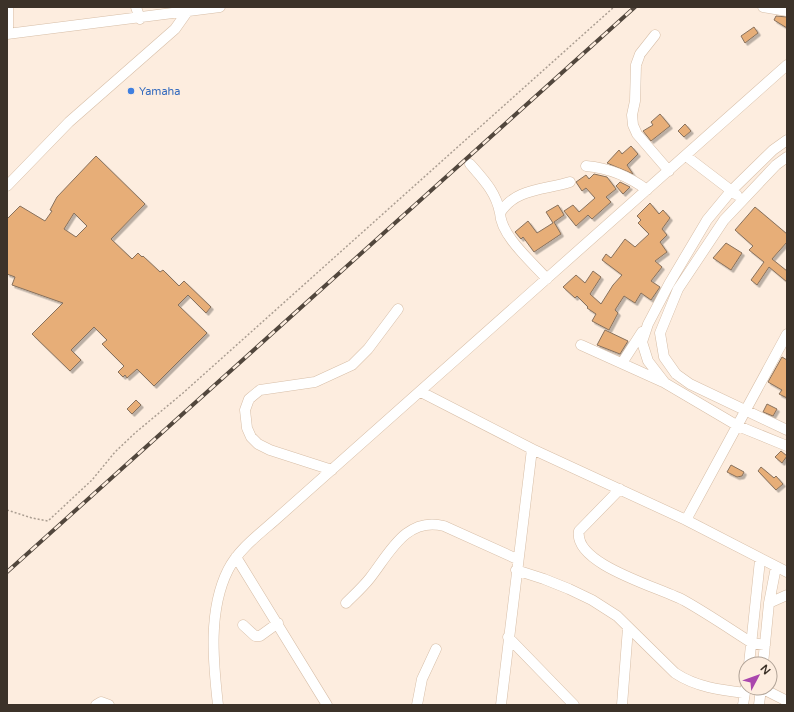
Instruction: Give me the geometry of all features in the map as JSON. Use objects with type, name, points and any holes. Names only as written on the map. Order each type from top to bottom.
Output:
[{"type":"street","points":[[8,7],[8,34],[220,7]]},
{"type":"street","points":[[136,7],[140,18]]},
{"type":"street","points":[[763,7],[787,11]]},
{"type":"street","points":[[7,186],[69,122],[175,29],[187,12]]},
{"type":"street","points":[[654,35],[640,54],[636,65],[635,101],[632,115],[633,125],[637,134],[669,171]]},
{"type":"street","points":[[218,705],[214,628],[222,589],[228,569],[236,557],[254,538],[421,392],[787,65]]},
{"type":"street","points":[[787,140],[773,150],[731,191],[707,220],[674,286],[660,333],[664,357],[676,374],[690,384],[787,430]]},
{"type":"street","points":[[686,156],[743,200]]},
{"type":"street","points":[[622,363],[674,286],[724,220],[776,165],[787,157]]},
{"type":"street","points":[[470,164],[490,188],[497,200],[500,213],[500,222],[509,236],[547,280]]},
{"type":"street","points":[[586,166],[601,167],[625,176],[648,190]]},
{"type":"street","points":[[500,213],[510,202],[529,190],[570,182]]},
{"type":"street","points":[[332,470],[270,450],[258,444],[251,437],[247,428],[245,410],[249,399],[260,390],[315,382],[352,365],[368,349],[398,309]]},
{"type":"street","points":[[648,324],[642,342],[648,361],[666,383]]},
{"type":"street","points":[[686,520],[787,334]]},
{"type":"street","points":[[581,345],[666,383],[738,426],[787,446]]},
{"type":"street","points":[[421,392],[532,449],[686,520],[760,560],[787,572]]},
{"type":"street","points":[[501,705],[517,559],[532,449]]},
{"type":"street","points":[[620,489],[579,531],[578,537],[580,543],[599,562],[612,570],[684,600],[752,643],[765,645]]},
{"type":"street","points":[[346,603],[370,579],[394,545],[409,532],[422,525],[435,524],[444,526],[517,559]]},
{"type":"street","points":[[236,557],[278,623],[327,705]]},
{"type":"street","points":[[750,656],[760,560]]},
{"type":"street","points":[[764,656],[769,603],[776,567]]},
{"type":"street","points":[[516,570],[544,579],[592,600],[617,616],[675,673],[685,679],[713,689],[738,689]]},
{"type":"street","points":[[769,603],[787,595]]},
{"type":"street","points":[[243,625],[255,636],[260,636],[278,623]]},
{"type":"street","points":[[622,705],[628,628]]},
{"type":"street","points":[[508,637],[574,705]]},
{"type":"street","points":[[417,705],[422,679],[436,649]]},
{"type":"street","points":[[777,696],[787,701]]},
{"type":"street","points":[[96,705],[101,702],[109,705]]},
{"type":"path","points":[[7,510],[45,521],[52,517],[92,480],[115,452],[135,433],[195,382],[614,7]]},
{"type":"building","points":[[776,16],[787,17],[787,28],[774,20]]},
{"type":"building","points":[[754,27],[758,33],[745,43],[741,36]]},
{"type":"building","points":[[660,114],[670,126],[651,141],[643,131],[653,125],[651,122]]},
{"type":"building","points":[[685,124],[691,131],[684,137],[678,131]]},
{"type":"building","points":[[631,146],[638,154],[627,165],[633,174],[607,163],[619,150],[622,154]]},
{"type":"building","points":[[96,156],[145,204],[111,239],[132,259],[138,253],[160,272],[163,270],[179,286],[184,281],[211,307],[206,313],[188,295],[178,305],[207,333],[154,386],[137,369],[127,378],[125,375],[123,377],[118,372],[124,366],[102,344],[107,340],[94,327],[71,350],[81,360],[70,371],[32,334],[63,303],[12,285],[15,277],[7,274],[7,219],[20,206],[45,221],[52,211],[50,210],[57,197]],"holes":[[[74,213],[87,226],[76,237],[64,229]]]},
{"type":"building","points":[[594,174],[607,177],[616,189],[606,197],[611,202],[592,219],[588,215],[576,226],[564,211],[573,205],[579,212],[595,198],[586,188],[582,191],[576,182],[586,175],[589,179]]},
{"type":"building","points":[[620,182],[630,187],[623,194],[616,186]]},
{"type":"building","points":[[650,203],[659,214],[663,210],[670,218],[662,229],[667,235],[660,242],[667,252],[655,261],[662,267],[651,281],[660,287],[651,300],[641,293],[635,303],[624,296],[615,310],[618,313],[609,330],[592,321],[596,314],[587,308],[588,307],[577,296],[575,298],[563,287],[576,275],[585,283],[593,271],[601,277],[590,294],[601,304],[613,285],[622,275],[602,260],[606,254],[611,258],[625,239],[635,247],[649,234],[638,223],[641,220],[637,216]]},
{"type":"building","points":[[558,205],[564,215],[554,222],[561,234],[534,252],[523,237],[521,239],[515,232],[528,221],[537,233],[553,223],[546,212]]},
{"type":"building","points":[[755,207],[787,234],[787,242],[772,259],[787,271],[787,282],[769,267],[757,285],[751,280],[764,262],[749,250],[753,246],[735,230]]},
{"type":"building","points":[[726,243],[742,253],[731,270],[713,258]]},
{"type":"building","points":[[605,330],[628,341],[620,354],[597,345]]},
{"type":"building","points":[[782,357],[787,360],[787,398],[779,394],[782,390],[768,382]]},
{"type":"building","points":[[136,400],[141,405],[132,414],[127,409]]},
{"type":"building","points":[[767,404],[777,409],[773,416],[763,412]]},
{"type":"building","points":[[781,451],[787,456],[782,463],[775,457]]},
{"type":"building","points":[[731,465],[744,472],[742,476],[737,477],[727,472]]},
{"type":"building","points":[[761,467],[774,478],[776,476],[783,484],[776,490],[758,471]]},
{"type":"railway","points":[[7,572],[635,7]]},
{"type":"place","name":"Yamaha","points":[[131,91]]}]
